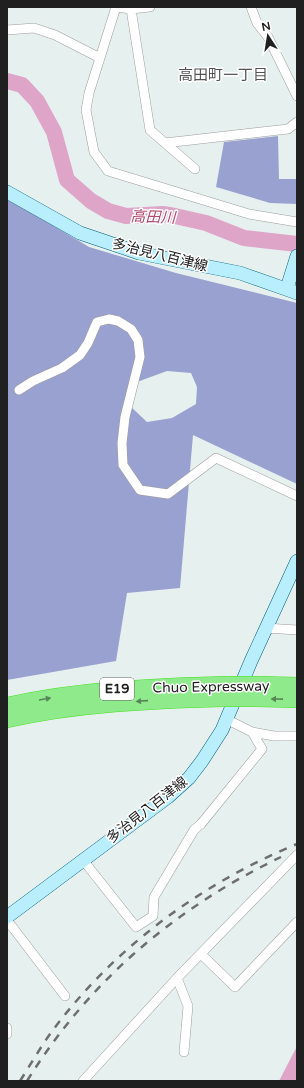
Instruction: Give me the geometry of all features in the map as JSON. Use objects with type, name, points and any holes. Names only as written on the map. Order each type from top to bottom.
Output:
[{"type":"highway","name":"Chuo Expressway","points":[[258,692],[297,686]]},
{"type":"highway","name":"Chuo Expressway","points":[[7,706],[81,693],[118,689],[258,692],[297,699]]},
{"type":"highway","name":"Chuo Expressway","points":[[7,719],[94,705],[162,700],[225,691]]},
{"type":"main road","name":"多治見八百津線","points":[[7,192],[80,233],[139,253],[240,274],[292,291]]},
{"type":"main road","points":[[292,291],[292,273],[297,256]]},
{"type":"main road","name":"多治見八百津線","points":[[7,916],[168,797],[189,778],[210,750],[228,720],[251,661],[297,561]]},
{"type":"street","points":[[150,7],[131,9],[116,7],[89,93],[86,110],[94,152],[108,171],[249,214],[297,222]]},
{"type":"street","points":[[251,7],[257,23],[268,37],[297,96]]},
{"type":"street","points":[[131,9],[150,130],[195,169]]},
{"type":"street","points":[[7,30],[34,28],[55,35],[100,58]]},
{"type":"street","points":[[165,143],[288,129],[297,122]]},
{"type":"street","points":[[19,390],[33,381],[62,368],[80,355],[88,343],[97,322],[109,319],[118,321],[131,329],[138,340],[140,357],[125,417],[122,443],[124,465],[140,490],[168,494],[216,458],[297,496]]},
{"type":"street","points":[[266,628],[297,630]]},
{"type":"street","points":[[228,720],[252,732],[274,736],[297,736]]},
{"type":"street","points":[[83,860],[136,927],[152,916],[154,897],[194,830],[201,824],[262,749],[252,732]]},
{"type":"street","points":[[82,1081],[177,978],[297,855]]},
{"type":"street","points":[[7,920],[65,996]]},
{"type":"street","points":[[201,954],[235,987],[297,922]]},
{"type":"street","points":[[177,978],[188,1006],[184,1052]]},
{"type":"street","points":[[7,1028],[7,1034]]},
{"type":"shaded area","points":[[278,136],[279,179],[297,179],[297,204],[270,203],[216,187],[224,142]]},
{"type":"shaded area","points":[[7,198],[89,247],[176,273],[297,303],[297,484],[193,435],[180,588],[127,593],[116,661],[7,680]],"holes":[[[167,371],[191,373],[197,387],[196,404],[172,418],[147,422],[129,405],[137,382]]]},
{"type":"shaded area","points":[[297,1047],[297,1081],[279,1081],[295,1050]]},
{"type":"waterway","name":"高田川","points":[[7,81],[22,85],[37,101],[54,132],[67,180],[91,201],[108,211],[126,216],[163,214],[175,216],[206,223],[244,238],[297,244]]},
{"type":"railway","points":[[20,1081],[53,1030],[77,1000],[104,971],[132,945],[194,898],[262,860],[297,844]]},
{"type":"railway","points":[[27,1081],[51,1045],[78,1011],[107,980],[138,951],[170,924],[205,899],[242,877],[281,857]]},
{"type":"district","name":"高田町一丁目","points":[[223,75]]}]
